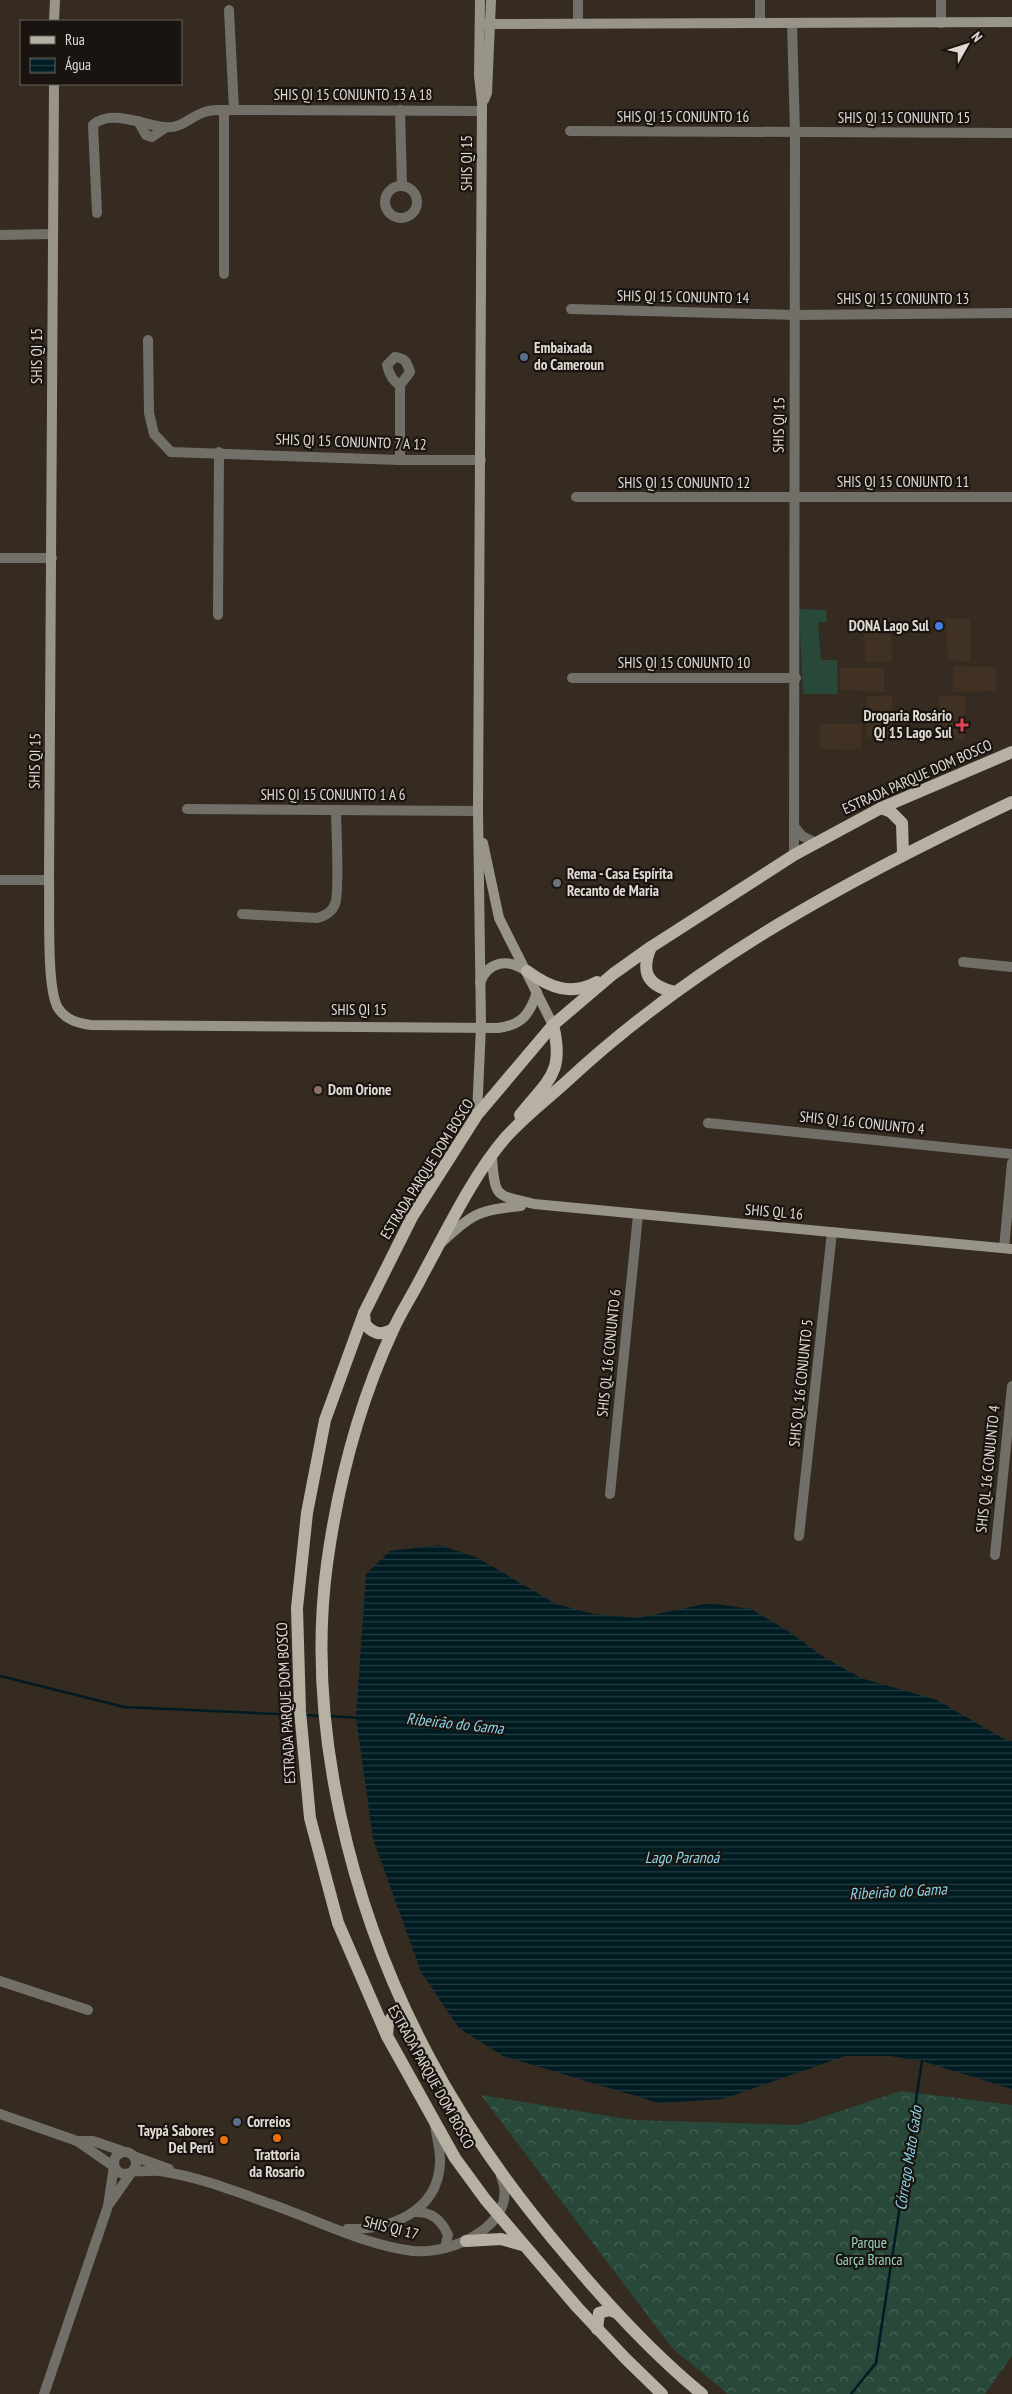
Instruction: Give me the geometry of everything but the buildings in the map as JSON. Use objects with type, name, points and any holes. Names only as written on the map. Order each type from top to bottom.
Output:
[{"type":"main road","name":"ESTRADA PARQUE DOM BOSCO","points":[[662,2394],[577,2307],[499,2216],[456,2158],[435,2125],[387,2036],[338,1923],[310,1818],[299,1690],[297,1608],[307,1513],[325,1420],[364,1313],[412,1218],[477,1114],[553,1025],[613,974],[651,947],[794,855],[881,808],[1012,752]]},
{"type":"main road","name":"ESTRADA PARQUE DOM BOSCO","points":[[702,2394],[680,2376],[598,2293],[528,2210],[498,2168],[428,2056],[384,1956],[354,1868],[340,1813],[328,1736],[324,1692],[326,1570],[332,1529],[344,1471],[357,1427],[368,1392],[393,1329],[438,1246],[504,1140],[616,1036],[675,992],[772,926],[903,854],[1012,802]]},
{"type":"main road","points":[[881,808],[891,812],[902,824],[903,854]]},
{"type":"main road","points":[[651,947],[645,960],[646,972],[659,988],[675,992]]},
{"type":"main road","points":[[527,971],[544,983],[566,990],[589,987],[613,974]]},
{"type":"main road","points":[[504,1140],[518,1117],[553,1075],[558,1057],[553,1025]]},
{"type":"main road","points":[[364,1313],[365,1324],[377,1333],[387,1333],[393,1329]]},
{"type":"main road","points":[[387,2036],[389,2020],[393,2016],[398,2016],[403,2019],[428,2056]]},
{"type":"main road","points":[[466,2241],[501,2238],[524,2246]]},
{"type":"main road","points":[[577,2307],[591,2309],[598,2300],[598,2293]]},
{"type":"main road","points":[[597,2329],[599,2313],[609,2310],[617,2312]]},
{"type":"street","points":[[54,20],[55,0]]},
{"type":"street","name":"SHIS QI 15","points":[[477,1114],[481,1026],[478,823],[482,107],[479,76],[480,0]]},
{"type":"street","name":"SHIS QI 15","points":[[482,107],[487,93],[491,0]]},
{"type":"street","points":[[578,0],[578,23]]},
{"type":"street","points":[[760,0],[760,22]]},
{"type":"street","points":[[941,0],[941,23]]},
{"type":"street","points":[[224,274],[229,110],[229,10]]},
{"type":"street","points":[[480,24],[1012,22]]},
{"type":"street","name":"SHIS QI 15","points":[[792,23],[795,133],[793,498],[796,678],[794,855]]},
{"type":"street","name":"SHIS QI 15","points":[[54,85],[49,880],[51,988],[59,1009],[72,1021],[91,1024],[481,1026]]},
{"type":"street","name":"SHIS QI 15 CONJUNTO 13 A 18","points":[[97,213],[93,126],[97,122],[123,118],[164,128],[178,126],[203,112],[229,110],[400,110],[482,107]]},
{"type":"street","points":[[400,110],[402,186]]},
{"type":"street","name":"SHIS QI 15 CONJUNTO 16","points":[[570,131],[795,133]]},
{"type":"street","name":"SHIS QI 15 CONJUNTO 15","points":[[795,133],[1012,133]]},
{"type":"street","points":[[0,235],[53,234]]},
{"type":"street","name":"SHIS QI 15 CONJUNTO 14","points":[[571,309],[795,315]]},
{"type":"street","name":"SHIS QI 15 CONJUNTO 13","points":[[795,315],[1012,313]]},
{"type":"street","name":"SHIS QI 15 CONJUNTO 7 A 12","points":[[148,340],[149,414],[154,434],[171,452],[219,452],[400,460],[481,460]]},
{"type":"street","points":[[400,385],[400,460]]},
{"type":"street","points":[[218,615],[219,452]]},
{"type":"street","name":"SHIS QI 15 CONJUNTO 11","points":[[793,498],[1012,497]]},
{"type":"street","name":"SHIS QI 15 CONJUNTO 12","points":[[576,498],[793,498]]},
{"type":"street","points":[[0,558],[52,558]]},
{"type":"street","name":"SHIS QI 15 CONJUNTO 10","points":[[572,678],[796,678]]},
{"type":"street","name":"SHIS QI 15 CONJUNTO 1 A 6","points":[[187,809],[478,811]]},
{"type":"street","points":[[242,914],[317,918],[325,916],[332,910],[336,903],[337,895],[336,810]]},
{"type":"street","name":"SHIS QI 15","points":[[478,823],[500,918],[553,1025]]},
{"type":"street","points":[[794,826],[802,836],[816,843]]},
{"type":"street","points":[[0,880],[49,880]]},
{"type":"street","points":[[963,962],[1012,967]]},
{"type":"street","points":[[480,985],[486,972],[492,966],[500,963],[518,965],[527,971]]},
{"type":"street","points":[[481,1026],[506,1027],[520,1022],[532,1009],[537,992]]},
{"type":"street","name":"SHIS QI 16 CONJUNTO 4","points":[[708,1123],[1012,1154]]},
{"type":"street","name":"SHIS QL 16","points":[[492,1158],[494,1184],[499,1194],[509,1200],[534,1204],[1008,1249]]},
{"type":"street","points":[[1008,1249],[1012,1163]]},
{"type":"street","name":"SHIS QL 16","points":[[438,1246],[465,1221],[482,1211],[534,1204]]},
{"type":"street","name":"SHIS QL 16 CONJUNTO 6","points":[[610,1494],[638,1214]]},
{"type":"street","name":"SHIS QL 16 CONJUNTO 5","points":[[799,1536],[832,1232]]},
{"type":"street","name":"SHIS QL 16 CONJUNTO 4","points":[[995,1555],[1012,1386]]},
{"type":"street","points":[[0,1980],[88,2010]]},
{"type":"street","name":"SHIS QI 17","points":[[0,2114],[77,2141],[114,2166]]},
{"type":"street","name":"SHIS QI 17","points":[[338,2228],[378,2228],[414,2212],[433,2188],[439,2169],[435,2125]]},
{"type":"street","name":"SHIS QI 17","points":[[77,2141],[94,2142],[186,2177],[264,2201],[371,2240],[414,2251],[432,2251],[466,2241],[499,2216]]},
{"type":"street","points":[[44,2394],[108,2206],[116,2156],[129,2154],[136,2162],[132,2172],[108,2206]]},
{"type":"street","points":[[114,2166],[121,2174],[132,2172]]},
{"type":"street","points":[[498,2168],[505,2190],[499,2216]]},
{"type":"street","name":"SHIS QI 17","points":[[132,2172],[158,2171],[186,2177]]},
{"type":"street","points":[[414,2212],[433,2214],[448,2235],[445,2248]]},
{"type":"shaded area","points":[[864,618],[891,618],[892,662],[865,662]]},
{"type":"shaded area","points":[[946,618],[970,619],[971,662],[948,660]]},
{"type":"shaded area","points":[[953,666],[997,667],[996,691],[953,692]]},
{"type":"shaded area","points":[[839,668],[884,668],[884,692],[840,690]]},
{"type":"shaded area","points":[[892,695],[893,738],[866,737],[867,696]]},
{"type":"shaded area","points":[[939,695],[965,696],[965,739],[940,738]]},
{"type":"shaded area","points":[[820,724],[862,724],[861,750],[819,749]]},
{"type":"green space","points":[[799,609],[826,610],[827,622],[818,622],[821,660],[837,660],[838,694],[803,694]]},
{"type":"green space","name":"Parque Garça Branca","points":[[901,2091],[1012,2105],[1012,2356],[985,2394],[728,2394],[672,2348],[481,2095],[633,2120],[798,2125]]},
{"type":"water","name":"Lago Paranoá","points":[[440,1545],[478,1558],[556,1604],[594,1614],[638,1618],[709,1603],[751,1609],[788,1631],[822,1656],[861,1678],[937,1700],[1004,1739],[1012,1741],[1012,2089],[922,2061],[890,2056],[845,2056],[723,2099],[659,2103],[503,2056],[459,2028],[421,1972],[373,1839],[356,1717],[366,1574],[390,1551]]},
{"type":"waterway","name":"Ribeirão do Gama","points":[[0,1676],[124,1707],[297,1715]]},
{"type":"waterway","name":"Ribeirão do Gama","points":[[305,1715],[322,1716]]},
{"type":"waterway","name":"Ribeirão do Gama","points":[[330,1716],[359,1718]]},
{"type":"waterway","name":"Córrego Mato Gado","points":[[851,2394],[876,2363],[922,2061]]},
{"type":"place","name":"Embaixada do Cameroun","points":[[524,357]]},
{"type":"place","name":"DONA Lago Sul","points":[[939,626]]},
{"type":"place","name":"Drogaria Rosário QI 15 Lago Sul","points":[[962,725]]},
{"type":"place","name":"Rema - Casa Espírita Recanto de Maria","points":[[557,883]]},
{"type":"place","name":"Dom Orione","points":[[318,1090]]},
{"type":"place","name":"Correios","points":[[237,2122]]},
{"type":"place","name":"Trattoria da Rosario","points":[[277,2138]]},
{"type":"place","name":"Taypá Sabores Del Perú","points":[[224,2140]]}]
